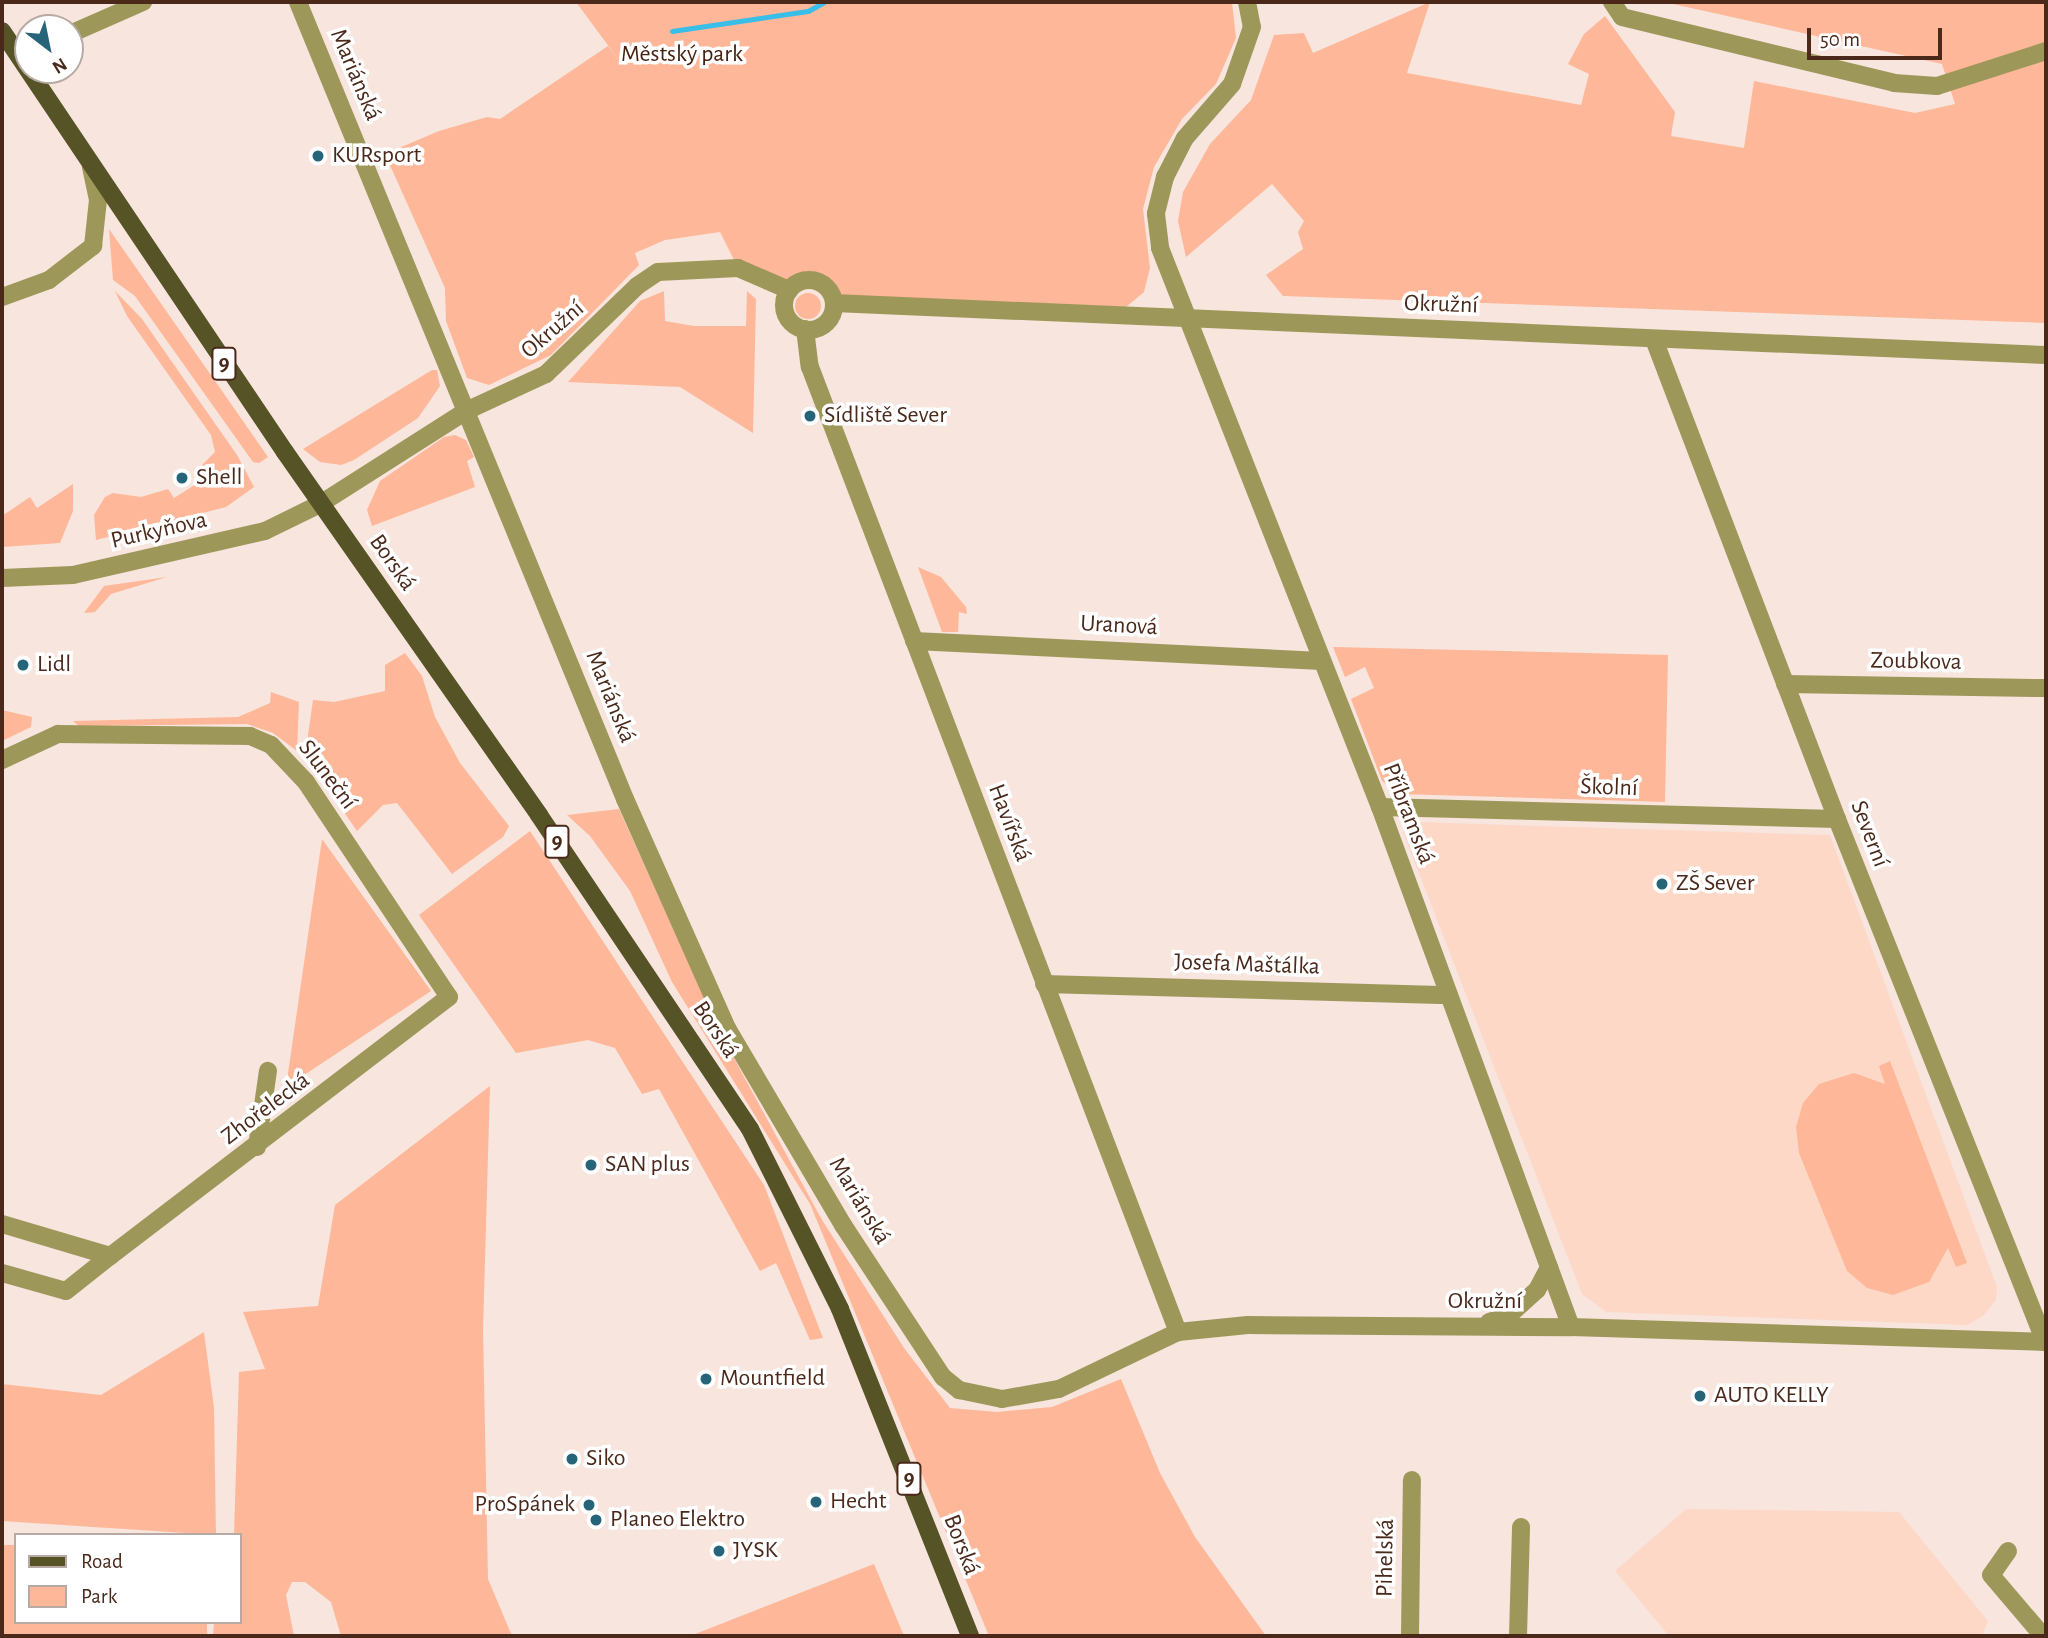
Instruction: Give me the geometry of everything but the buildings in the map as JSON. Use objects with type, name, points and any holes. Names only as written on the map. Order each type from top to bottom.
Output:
[{"type":"main road","name":"9","points":[[2,31],[320,504]]},
{"type":"main road","name":"Borská","points":[[320,504],[539,815],[750,1129],[849,1332],[970,1636]]},
{"type":"street","points":[[84,28],[143,2]]},
{"type":"street","name":"Mariánská","points":[[298,2],[625,799],[727,1028],[843,1225],[943,1377]]},
{"type":"street","name":"Příbramská","points":[[1247,2],[1252,27],[1232,84],[1185,138],[1165,177],[1156,214],[1160,248],[1380,807],[1571,1327]]},
{"type":"street","points":[[1612,2],[1622,17],[1894,83],[1937,86],[2046,51]]},
{"type":"street","points":[[2,296],[49,281],[93,246],[98,200],[91,166]]},
{"type":"street","name":"Okružní","points":[[320,504],[466,411],[545,374],[637,286],[658,272],[738,268],[789,290]]},
{"type":"street","points":[[802,281],[816,281],[829,289],[834,303],[822,326],[805,329],[788,319],[785,310],[789,290],[802,281]]},
{"type":"street","name":"Okružní","points":[[834,303],[1655,342],[2046,355]]},
{"type":"street","name":"Havířská","points":[[805,329],[810,367],[1178,1332]]},
{"type":"street","name":"Severní","points":[[1655,342],[1837,819],[2045,1342]]},
{"type":"street","name":"Purkyňova","points":[[2,578],[73,575],[202,547],[265,531],[320,504]]},
{"type":"street","name":"Uranová","points":[[914,641],[1322,661]]},
{"type":"street","name":"Zoubkova","points":[[1785,684],[2046,688]]},
{"type":"street","name":"Sluneční","points":[[2,760],[58,734],[250,736],[271,745],[306,782],[449,998]]},
{"type":"street","name":"Školní","points":[[1380,807],[1837,819]]},
{"type":"street","name":"Josefa Maštálka","points":[[1044,984],[1449,995]]},
{"type":"street","name":"Zhořelecká","points":[[2,1273],[66,1291],[449,998]]},
{"type":"street","points":[[257,1147],[268,1071]]},
{"type":"street","points":[[2,1224],[110,1256]]},
{"type":"street","points":[[1474,1327],[1508,1316],[1537,1290],[1549,1267]]},
{"type":"street","name":"Okružní","points":[[943,1377],[959,1390],[1002,1399],[1059,1389],[1178,1332],[1248,1325],[1571,1327],[2045,1342]]},
{"type":"street","name":"Pihelská","points":[[1410,1636],[1412,1480]]},
{"type":"street","points":[[1518,1636],[1521,1527]]},
{"type":"street","points":[[2008,1551],[1992,1575],[2043,1636]]},
{"type":"shaded area","name":"ZŠ Sever","points":[[1414,822],[1830,835],[1997,1287],[1996,1300],[1983,1316],[1967,1325],[1606,1312],[1582,1294],[1403,832]]},
{"type":"shaded area","points":[[1686,1509],[1899,1512],[1988,1621],[1982,1636],[1669,1636],[1615,1571]]},
{"type":"green space","name":"Městský park","points":[[576,2],[1232,2],[1236,38],[1216,84],[1182,119],[1154,167],[1143,209],[1150,268],[1144,292],[1126,307],[834,303],[829,290],[816,281],[802,281],[789,290],[738,268],[720,232],[665,240],[635,253],[639,265],[551,355],[489,385],[467,378],[446,321],[445,288],[385,154],[439,131],[487,117],[500,119],[608,46],[624,67]]},
{"type":"green space","points":[[1430,2],[1407,73],[1581,105],[1589,74],[1568,64],[1584,34],[1605,16],[1675,112],[1671,136],[1744,148],[1754,81],[1915,113],[1955,104],[1942,64],[1664,2],[2046,2],[2046,323],[1283,296],[1266,275],[1303,249],[1298,232],[1304,221],[1272,184],[1186,257],[1178,221],[1183,192],[1210,144],[1251,100],[1274,35],[1304,33],[1313,53]]},
{"type":"green space","points":[[109,229],[268,457],[259,463],[253,462],[135,296],[113,280]]},
{"type":"green space","points":[[115,291],[142,319],[237,455],[254,487],[226,507],[96,540],[94,515],[105,497],[113,493],[141,497],[168,489],[174,498],[204,479],[198,469],[215,452],[211,435],[127,316]]},
{"type":"green space","points":[[664,291],[665,321],[694,326],[746,326],[747,291],[756,299],[753,433],[680,387],[568,382],[640,301]]},
{"type":"green space","points":[[808,293],[817,297],[821,306],[817,315],[808,319],[799,315],[795,306],[799,297]]},
{"type":"green space","points":[[432,370],[437,370],[440,386],[418,418],[354,460],[341,465],[320,462],[303,449]]},
{"type":"green space","points":[[455,435],[466,440],[474,457],[467,461],[475,487],[372,526],[367,510],[380,481],[444,437]]},
{"type":"green space","points":[[73,484],[73,511],[60,543],[2,547],[2,516],[30,497],[37,508]]},
{"type":"green space","points":[[918,567],[941,577],[966,607],[967,614],[959,612],[958,632],[942,632]]},
{"type":"green space","points":[[167,577],[111,594],[95,612],[84,613],[104,586]]},
{"type":"green space","points":[[1333,647],[1668,655],[1665,802],[1400,794],[1382,781],[1351,699],[1374,688],[1365,667],[1345,677]]},
{"type":"green space","points":[[405,653],[422,676],[435,717],[460,763],[509,826],[503,837],[452,874],[397,803],[383,805],[357,831],[305,756],[313,700],[334,702],[385,691],[385,665]]},
{"type":"green space","points":[[271,692],[299,702],[297,751],[273,733],[247,724],[79,726],[73,721],[238,717],[270,703]]},
{"type":"green space","points":[[2,710],[32,717],[31,727],[2,741]]},
{"type":"green space","points":[[619,809],[724,1040],[822,1220],[904,1348],[950,1408],[997,1412],[1052,1407],[1121,1379],[1160,1473],[1195,1537],[1266,1636],[989,1636],[810,1204],[672,982],[630,891],[590,836],[567,815]]},
{"type":"green space","points":[[530,831],[764,1185],[823,1338],[810,1340],[776,1263],[760,1271],[659,1089],[642,1094],[615,1048],[588,1040],[516,1053],[419,915]]},
{"type":"green space","points":[[322,839],[431,991],[286,1087]]},
{"type":"green space","points":[[1890,1061],[1967,1263],[1956,1267],[1948,1248],[1929,1282],[1893,1295],[1867,1288],[1847,1271],[1799,1153],[1796,1127],[1803,1103],[1819,1084],[1854,1073],[1885,1084],[1879,1066]]},
{"type":"green space","points":[[490,1086],[483,1330],[488,1579],[512,1636],[341,1636],[331,1602],[305,1582],[292,1582],[286,1595],[294,1636],[213,1636],[214,1624],[242,1624],[242,1533],[234,1533],[239,1372],[265,1369],[243,1312],[318,1306],[335,1205]]},
{"type":"green space","points":[[204,1332],[214,1408],[216,1533],[2,1521],[2,1384],[101,1395]]},
{"type":"green space","points":[[2,1545],[14,1545],[14,1624],[207,1624],[207,1636],[2,1636]]},
{"type":"green space","points":[[874,1564],[904,1636],[690,1636]]},
{"type":"waterway","points":[[672,31],[808,11],[824,2]]},
{"type":"place","name":"KURsport","points":[[318,156]]},
{"type":"place","name":"Sídliště Sever","points":[[810,416]]},
{"type":"place","name":"Shell","points":[[182,478]]},
{"type":"place","name":"Lidl","points":[[23,665]]},
{"type":"place","name":"ZŠ Sever","points":[[1662,884]]},
{"type":"place","name":"SAN plus","points":[[591,1165]]},
{"type":"place","name":"Mountfield","points":[[706,1379]]},
{"type":"place","name":"AUTO KELLY","points":[[1700,1396]]},
{"type":"place","name":"Siko","points":[[572,1459]]},
{"type":"place","name":"Hecht","points":[[816,1502]]},
{"type":"place","name":"ProSpánek","points":[[589,1505]]},
{"type":"place","name":"Planeo Elektro","points":[[596,1520]]},
{"type":"place","name":"JYSK","points":[[719,1551]]}]
